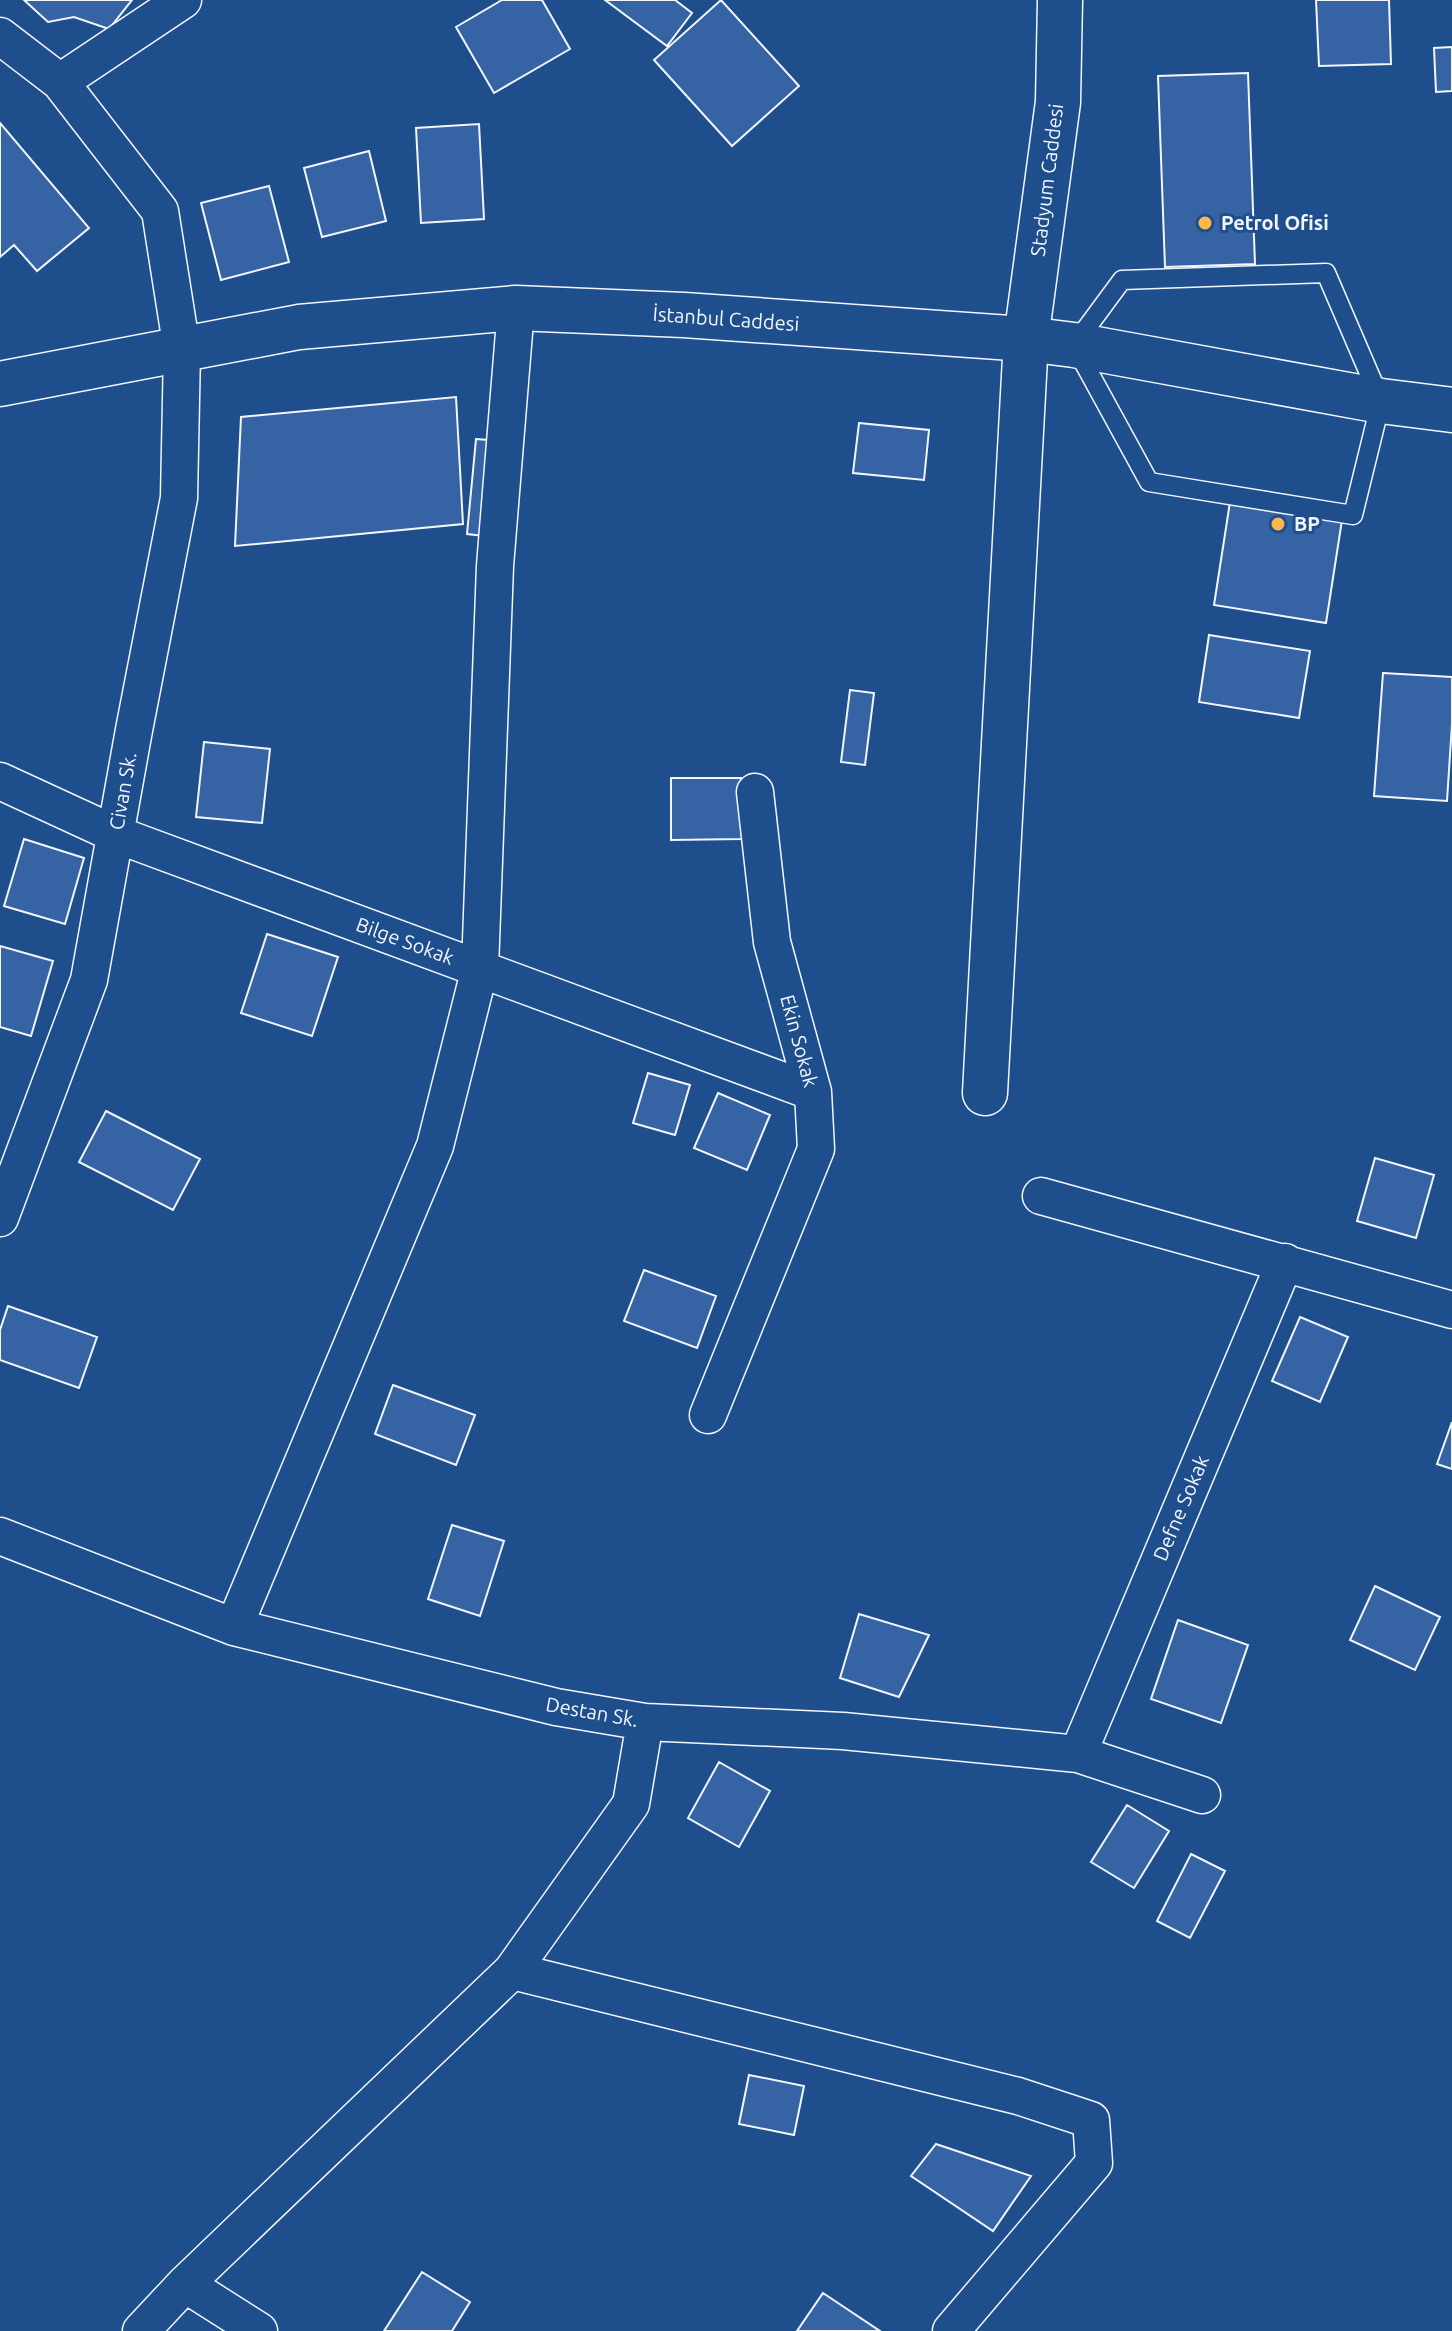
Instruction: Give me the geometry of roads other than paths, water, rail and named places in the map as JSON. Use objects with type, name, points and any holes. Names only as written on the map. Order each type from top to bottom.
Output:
[{"type":"main road","name":"Stadyum Caddesi","points":[[985,1093],[1026,339],[1058,102],[1062,6]]},
{"type":"main road","name":"İstanbul Caddesi","points":[[0,384],[299,327],[516,308],[684,315],[1026,339],[1381,401],[1452,410]]},
{"type":"street","points":[[60,82],[183,0]]},
{"type":"street","name":"Civan Sk.","points":[[0,36],[60,82],[160,211],[182,350],[179,498],[89,980],[0,1218]]},
{"type":"street","points":[[234,1627],[435,1146],[480,968],[495,566],[516,308]]},
{"type":"street","name":"Bilge Sokak","points":[[0,781],[115,834],[813,1092]]},
{"type":"street","name":"Ekin Sokak","points":[[708,1415],[816,1149],[813,1092],[772,942],[755,792]]},
{"type":"street","points":[[1041,1196],[1452,1310]]},
{"type":"street","name":"Defne Sokak","points":[[1078,1754],[1285,1262]]},
{"type":"street","name":"Destan Sk.","points":[[0,1536],[234,1627],[556,1707],[645,1722],[843,1731],[1078,1754],[1202,1795]]},
{"type":"street","points":[[141,2331],[185,2284],[512,1971],[631,1804],[645,1722]]},
{"type":"street","points":[[512,1971],[1018,2096],[1091,2120],[1094,2163],[951,2331]]},
{"type":"street","points":[[185,2284],[259,2331]]},
{"type":"lane","points":[[1326,273],[1381,401],[1353,515],[1149,482],[1074,345],[1122,280],[1326,273]]},
{"type":"place","name":"Petrol Ofisi","points":[[1205,223]]},
{"type":"place","name":"BP","points":[[1278,524]]}]
